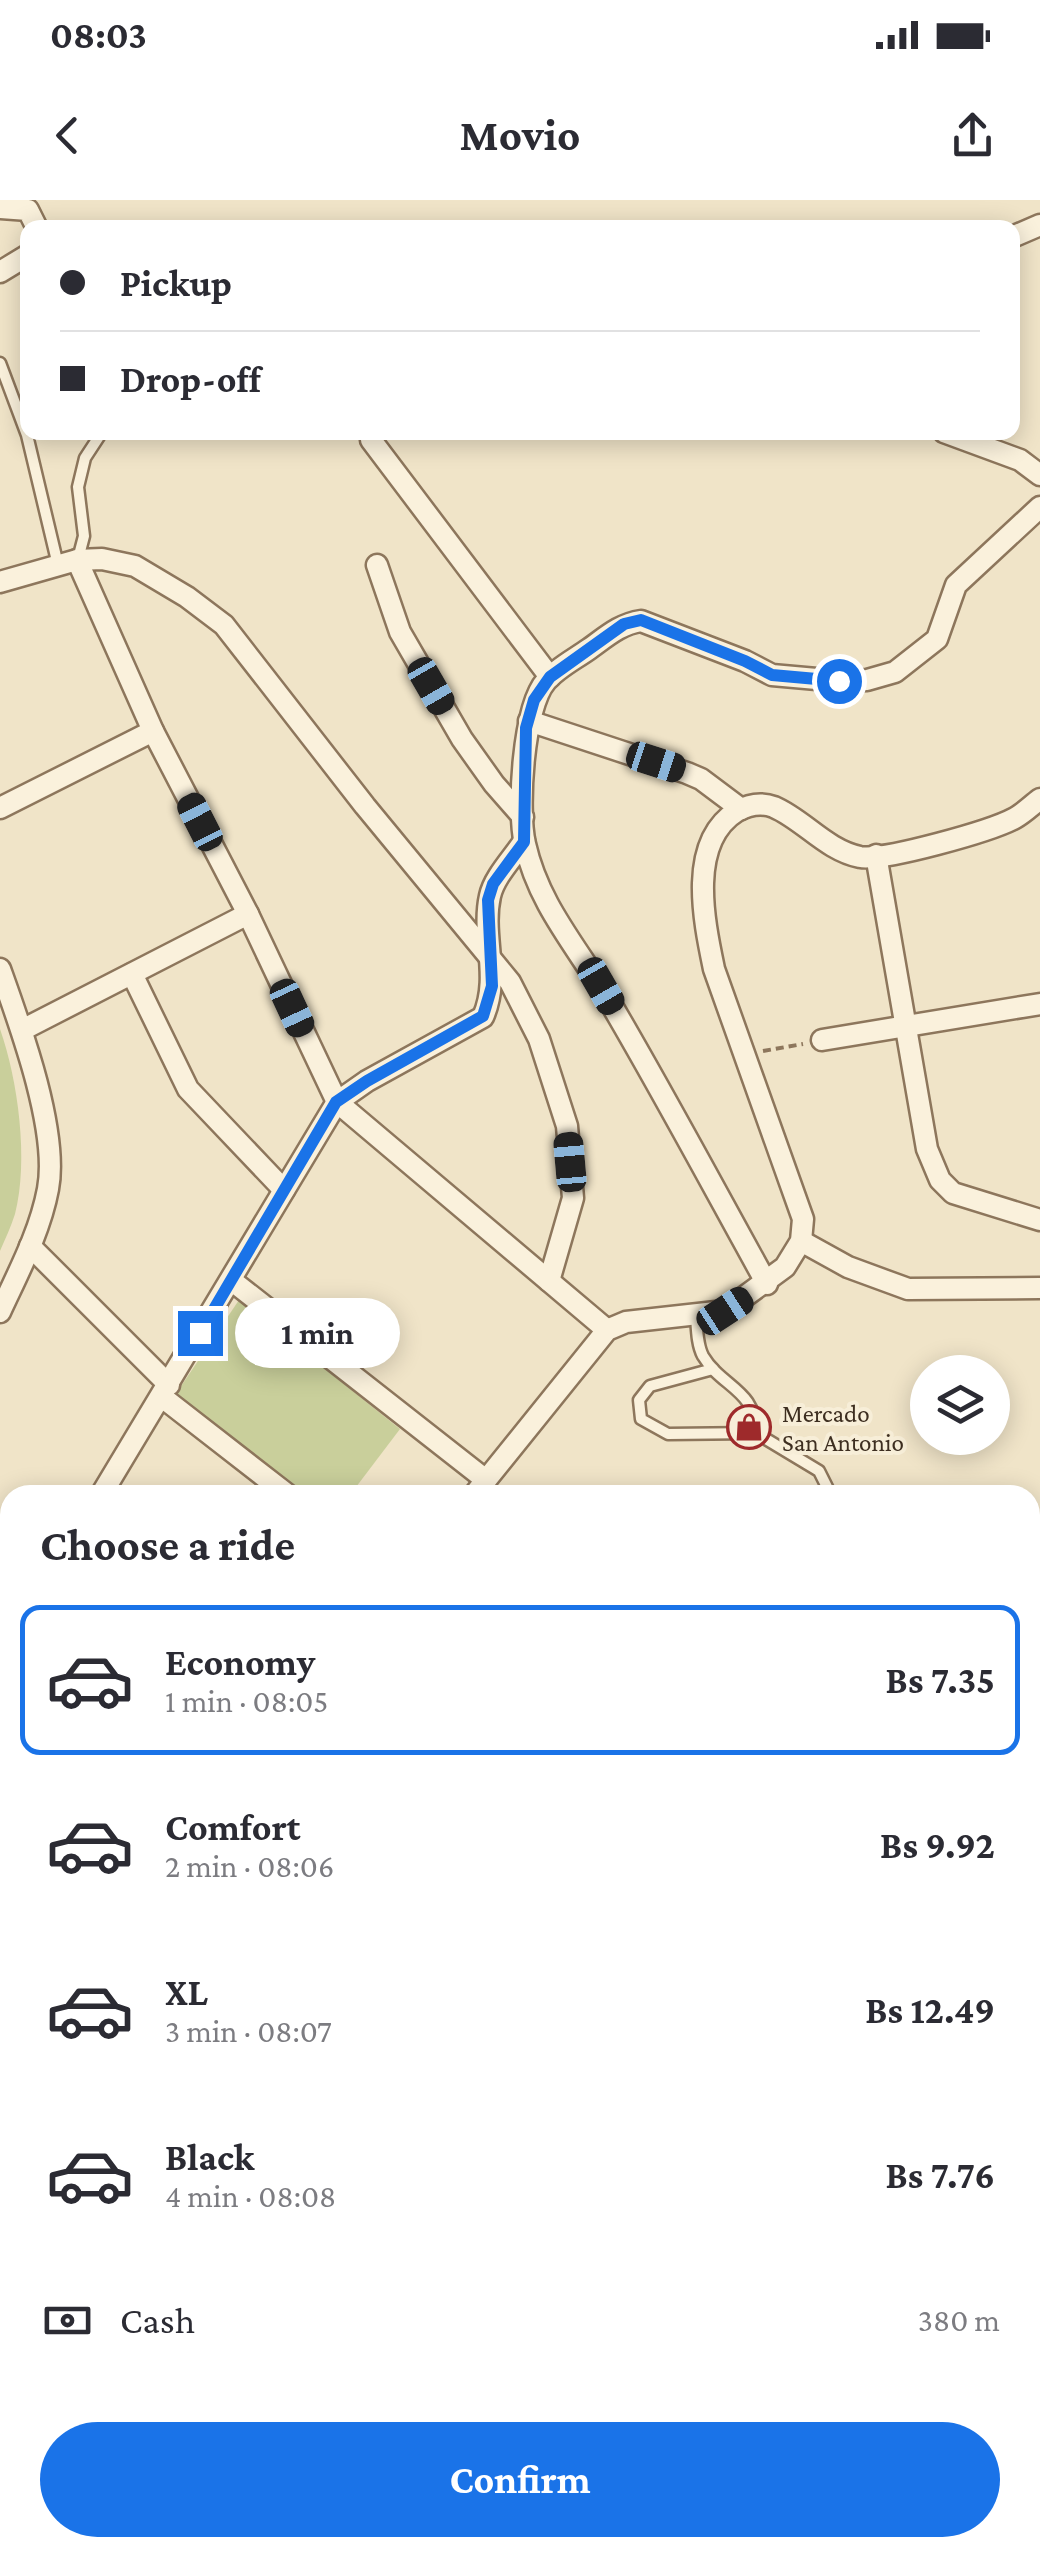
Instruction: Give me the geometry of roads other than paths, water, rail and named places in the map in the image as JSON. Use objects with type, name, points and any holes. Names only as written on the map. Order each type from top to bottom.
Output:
[{"type":"street","points":[[0,208],[28,210],[33,220]]},
{"type":"street","points":[[371,440],[550,677]]},
{"type":"street","points":[[966,440],[1020,460],[1040,475]]},
{"type":"street","points":[[767,1284],[601,986],[556,923],[538,887],[524,842],[523,817],[529,720],[534,700],[550,677],[624,624],[641,620],[772,675],[839,681],[866,680],[895,672],[936,638],[956,585],[1040,507]]},
{"type":"street","points":[[0,582],[68,563],[102,559],[135,566],[224,625],[364,806],[510,982],[539,1039],[567,1126],[572,1198],[549,1281]]},
{"type":"street","points":[[68,563],[248,914],[336,1102],[607,1330]]},
{"type":"street","points":[[377,564],[400,632],[462,739],[523,817]]},
{"type":"street","points":[[529,720],[687,773],[741,809]]},
{"type":"street","points":[[0,808],[154,730]]},
{"type":"street","points":[[482,1485],[607,1330],[626,1322],[725,1311],[767,1284],[785,1267],[801,1241],[803,1220],[714,968],[706,929],[704,878],[711,842],[725,820],[741,809],[759,804],[774,807],[838,849],[862,858],[981,831],[1018,817],[1040,799]]},
{"type":"street","points":[[107,1485],[336,1102],[483,1016],[492,986],[488,900],[493,884],[524,842]]},
{"type":"street","points":[[876,856],[927,1149],[940,1180],[952,1193],[1040,1220]]},
{"type":"street","points":[[22,1030],[248,914]]},
{"type":"street","points":[[0,969],[22,1030],[48,1149],[49,1187],[30,1246],[0,1312]]},
{"type":"street","points":[[132,974],[188,1089],[284,1190]]},
{"type":"street","points":[[822,1040],[1040,1004]]},
{"type":"street","points":[[801,1241],[848,1266],[908,1289],[1040,1288]]},
{"type":"street","points":[[30,1246],[165,1391],[276,1485]]},
{"type":"street","points":[[231,1280],[478,1485]]},
{"type":"lane","points":[[0,363],[20,417]]},
{"type":"lane","points":[[28,440],[68,563]]},
{"type":"lane","points":[[68,563],[84,536],[78,487],[85,458],[97,440]]},
{"type":"lane","points":[[696,1316],[700,1352],[713,1369],[738,1388],[756,1414],[756,1433]]},
{"type":"lane","points":[[713,1369],[650,1386],[639,1400],[641,1419],[668,1434],[756,1433],[820,1470],[826,1485]]},
{"type":"place","name":"Mercado San Antonio","points":[[749,1427]]}]
